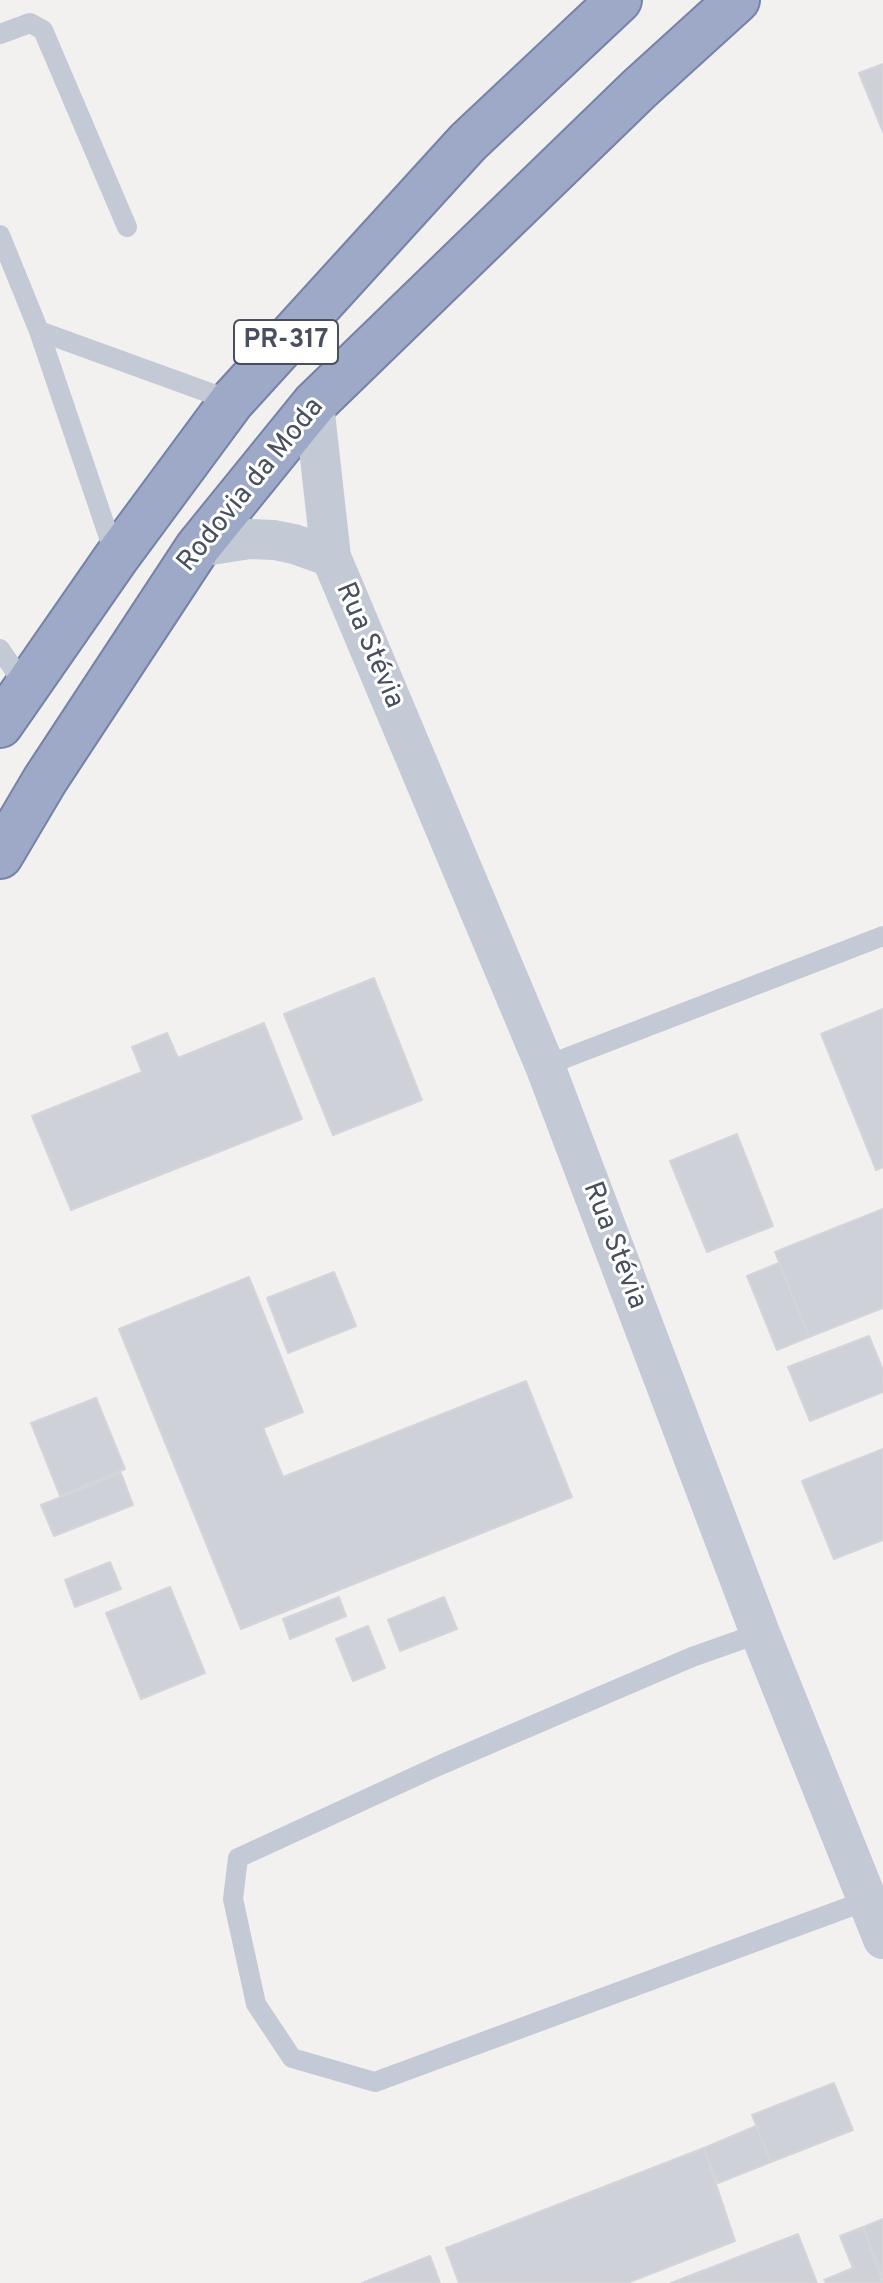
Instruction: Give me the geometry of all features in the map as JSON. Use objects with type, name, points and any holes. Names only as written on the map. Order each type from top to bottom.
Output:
[{"type":"highway","name":"PR-317","points":[[0,725],[116,558],[232,401],[468,142],[619,0]]},
{"type":"highway","name":"Rodovia da Moda","points":[[0,856],[45,780],[198,547],[314,404],[639,89],[737,0]]},
{"type":"street","name":"Rua Stévia","points":[[314,404],[331,557],[545,1066],[760,1633],[883,1939]]},
{"type":"street","name":"Rua Stévia","points":[[198,547],[250,539],[274,540],[331,557]]},
{"type":"lane","points":[[0,34],[30,23],[43,30],[127,227]]},
{"type":"lane","points":[[0,235],[39,331],[116,558]]},
{"type":"lane","points":[[39,331],[232,401]]},
{"type":"lane","points":[[0,649],[25,686]]},
{"type":"lane","points":[[545,1066],[883,936]]},
{"type":"lane","points":[[760,1633],[692,1657],[238,1858],[233,1899],[256,2004],[292,2058],[375,2082],[868,1900]]},
{"type":"building","points":[[883,64],[883,132],[859,73]]},
{"type":"building","points":[[374,978],[422,1100],[333,1135],[284,1014]]},
{"type":"building","points":[[883,1009],[883,1167],[876,1170],[821,1034]]},
{"type":"building","points":[[264,1023],[302,1119],[71,1210],[32,1116],[142,1072],[132,1047],[167,1033],[178,1058]]},
{"type":"building","points":[[737,1134],[773,1226],[707,1252],[670,1161]]},
{"type":"building","points":[[883,1209],[883,1308],[809,1337],[775,1252]]},
{"type":"building","points":[[779,1263],[809,1337],[777,1350],[747,1276]]},
{"type":"building","points":[[334,1272],[356,1326],[288,1353],[267,1298]]},
{"type":"building","points":[[249,1277],[303,1412],[263,1428],[283,1477],[526,1381],[572,1497],[241,1629],[119,1329]]},
{"type":"building","points":[[869,1336],[883,1370],[883,1392],[810,1421],[788,1367]]},
{"type":"building","points":[[96,1398],[125,1469],[60,1496],[31,1423]]},
{"type":"building","points":[[883,1449],[883,1540],[834,1559],[802,1481]]},
{"type":"building","points":[[121,1473],[133,1505],[54,1536],[41,1505]]},
{"type":"building","points":[[110,1562],[121,1589],[75,1607],[65,1580]]},
{"type":"building","points":[[170,1587],[205,1673],[141,1699],[106,1613]]},
{"type":"building","points":[[339,1597],[346,1616],[290,1639],[283,1619]]},
{"type":"building","points":[[444,1597],[457,1629],[400,1651],[388,1620]]},
{"type":"building","points":[[368,1626],[385,1668],[353,1681],[336,1639]]},
{"type":"building","points":[[834,2083],[853,2130],[771,2162],[752,2115]]},
{"type":"building","points":[[756,2126],[771,2162],[718,2183],[704,2148]]},
{"type":"building","points":[[704,2148],[735,2241],[627,2283],[459,2283],[446,2248]]},
{"type":"building","points":[[883,2219],[883,2278],[863,2227]]},
{"type":"building","points":[[863,2227],[883,2283],[826,2283],[824,2280],[853,2268],[840,2236]]},
{"type":"building","points":[[798,2234],[817,2283],[671,2283]]},
{"type":"building","points":[[430,2256],[440,2283],[362,2283]]}]
